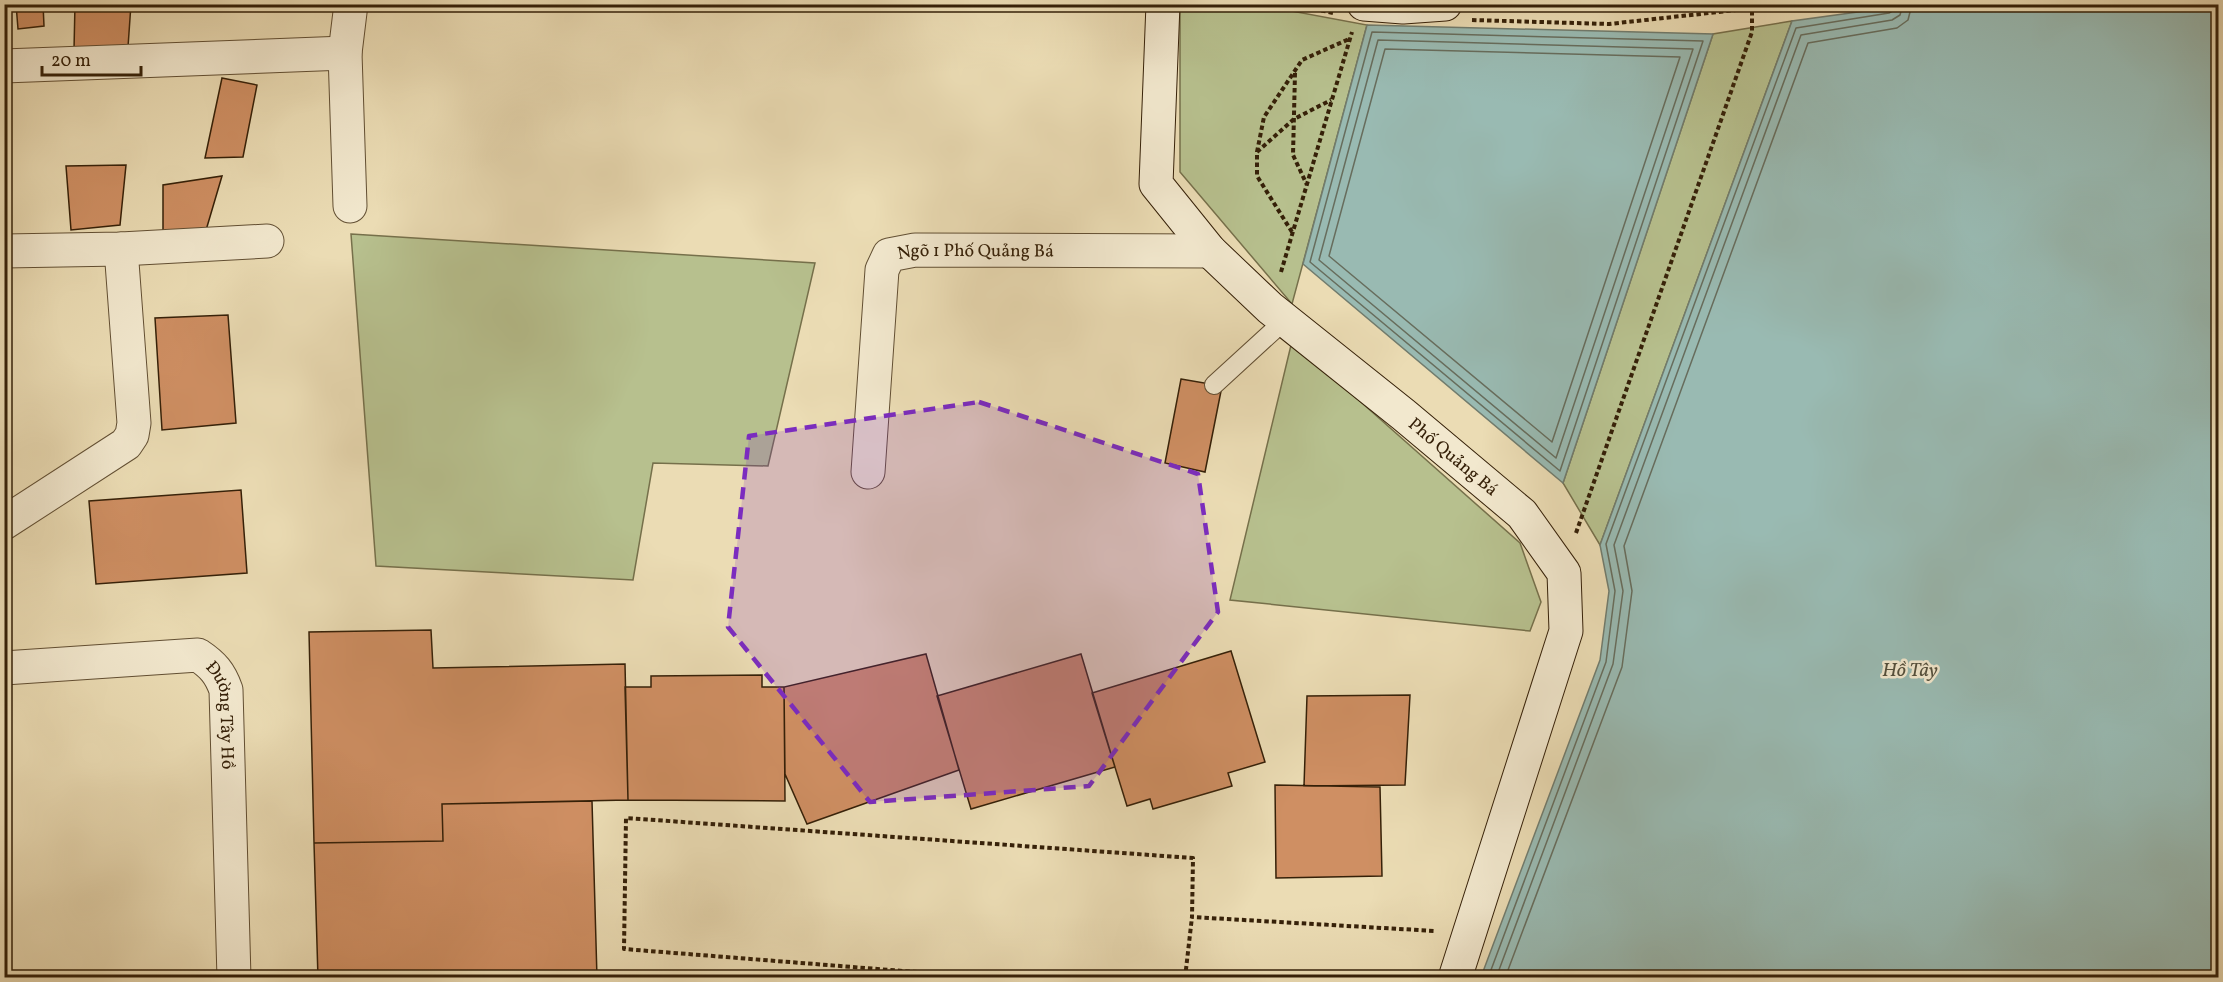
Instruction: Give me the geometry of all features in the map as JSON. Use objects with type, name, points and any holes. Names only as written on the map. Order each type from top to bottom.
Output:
[{"type":"street","points":[[350,206],[345,53],[351,4]]},
{"type":"street","name":"Phố Quảng Bá","points":[[1163,4],[1156,184],[1210,251],[1278,314],[1522,514],[1564,573],[1566,631],[1455,978]]},
{"type":"street","points":[[1351,15],[1402,7],[1453,12]]},
{"type":"street","points":[[4,66],[345,53]]},
{"type":"street","points":[[4,251],[121,249],[267,241]]},
{"type":"street","points":[[4,523],[126,444],[132,435],[134,423],[121,249]]},
{"type":"street","name":"Ngõ 1 Phố Quảng Bá","points":[[868,472],[882,270],[889,255],[915,250],[1210,251]]},
{"type":"street","name":"Đường Tây Hồ","points":[[4,668],[198,655],[212,664],[221,675],[226,690],[234,978]]},
{"type":"lane","points":[[1214,385],[1278,314]]},
{"type":"path","points":[[1278,314],[1293,233],[1349,39],[1351,15],[1292,4]]},
{"type":"path","points":[[1453,12],[1609,24],[1791,4]]},
{"type":"path","points":[[1575,534],[1752,32],[1752,9]]},
{"type":"path","points":[[1293,233],[1257,176],[1257,152],[1264,117],[1302,60],[1349,39]]},
{"type":"path","points":[[1295,71],[1293,155],[1307,186]]},
{"type":"path","points":[[1257,152],[1294,119],[1332,99]]},
{"type":"path","points":[[992,978],[624,949],[626,819],[1193,858],[1192,917],[1185,978]]},
{"type":"path","points":[[1192,917],[1470,933]]},
{"type":"highlighted area","points":[[979,402],[1198,474],[1218,612],[1089,786],[870,802],[728,627],[749,436]]},
{"type":"green space","points":[[1180,5],[1259,5],[1367,25],[1292,304],[1180,172]]},
{"type":"green space","points":[[1792,21],[1600,545],[1563,483],[1713,34]]},
{"type":"green space","points":[[351,234],[815,263],[768,466],[653,463],[633,580],[376,566]]},
{"type":"green space","points":[[1292,341],[1520,543],[1541,602],[1530,631],[1230,600]]},
{"type":"water","name":"Hồ Tây","points":[[1909,5],[2218,5],[2218,977],[1481,977],[1600,660],[1609,591],[1600,545],[1792,21]]},
{"type":"water","points":[[1367,25],[1713,34],[1563,483],[1303,264]]},
{"type":"building","points":[[16,4],[43,4],[44,26],[18,29]]},
{"type":"building","points":[[75,4],[131,4],[128,47],[74,50]]},
{"type":"building","points":[[222,78],[257,85],[243,157],[205,158]]},
{"type":"building","points":[[126,165],[120,225],[71,230],[66,166]]},
{"type":"building","points":[[222,176],[204,237],[163,242],[163,185]]},
{"type":"building","points":[[228,315],[236,423],[162,430],[155,318]]},
{"type":"building","points":[[1181,379],[1222,386],[1205,472],[1165,463]]},
{"type":"building","points":[[241,490],[247,573],[96,584],[89,501]]},
{"type":"building","points":[[431,630],[433,668],[625,664],[628,800],[442,804],[443,841],[314,843],[309,632]]},
{"type":"building","points":[[1231,651],[1265,762],[1228,773],[1232,786],[1153,809],[1150,799],[1127,806],[1092,693]]},
{"type":"building","points":[[926,654],[959,770],[807,824],[785,774],[784,687]]},
{"type":"building","points":[[1081,654],[1115,767],[971,809],[937,696]]},
{"type":"building","points":[[762,675],[762,687],[784,687],[785,801],[628,800],[625,687],[651,687],[651,676]]},
{"type":"building","points":[[1410,695],[1405,785],[1304,786],[1307,696]]},
{"type":"building","points":[[1275,785],[1380,787],[1382,876],[1276,878]]},
{"type":"building","points":[[592,801],[597,978],[318,978],[314,843],[443,841],[442,804]]}]
